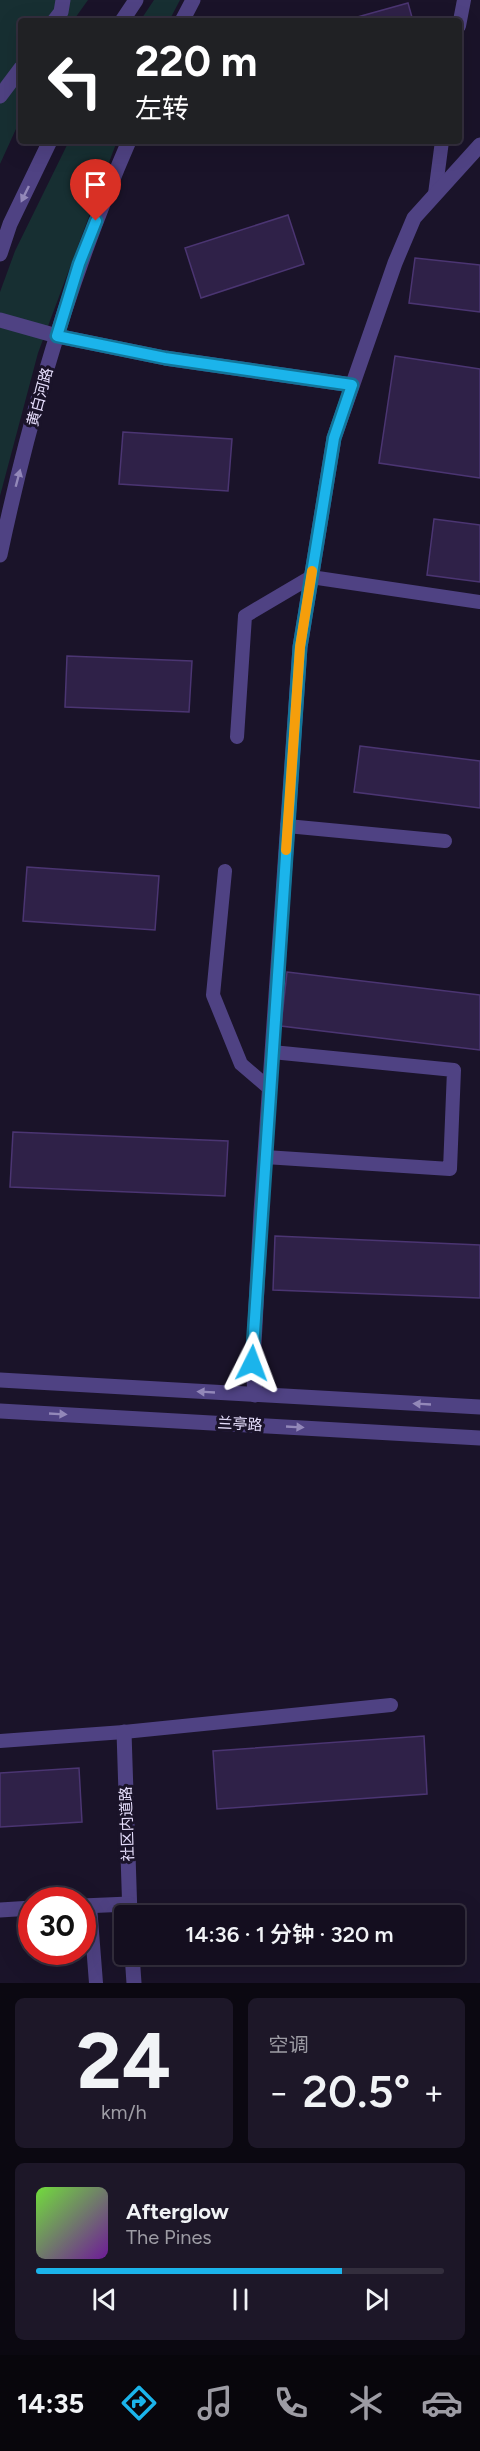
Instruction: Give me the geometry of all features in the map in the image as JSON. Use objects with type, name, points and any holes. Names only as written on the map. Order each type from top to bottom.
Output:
[{"type":"street","points":[[56,18],[61,12],[63,0]]},
{"type":"street","points":[[124,18],[136,0]]},
{"type":"street","points":[[184,18],[193,0]]},
{"type":"street","points":[[0,96],[18,72]]},
{"type":"street","points":[[0,254],[10,224],[49,144]]},
{"type":"street","name":"黄白河路","points":[[0,555],[11,505],[79,264],[128,144]]},
{"type":"street","points":[[255,1395],[252,1363],[300,647],[334,438],[395,263],[414,218],[480,145]]},
{"type":"street","points":[[0,320],[57,336],[165,358],[352,385]]},
{"type":"street","name":"兰亭路","points":[[0,1380],[480,1407]]},
{"type":"street","name":"兰亭路","points":[[0,1411],[480,1438]]},
{"type":"street","name":"社区内道路","points":[[124,1732],[130,1905]]},
{"type":"street","points":[[96,1907],[114,1909]]},
{"type":"street","points":[[0,1910],[18,1909]]},
{"type":"street","points":[[133,1965],[134,1983]]},
{"type":"lane","points":[[461,18],[464,0]]},
{"type":"lane","points":[[435,194],[442,144]]},
{"type":"lane","points":[[237,737],[245,616],[311,577],[480,602]]},
{"type":"lane","points":[[287,826],[445,841]]},
{"type":"lane","points":[[225,871],[213,995],[241,1064],[270,1088]]},
{"type":"lane","points":[[265,1156],[450,1170],[454,1070],[272,1052]]},
{"type":"lane","points":[[0,1741],[124,1732],[391,1705]]},
{"type":"lane","points":[[94,1965],[96,1983]]},
{"type":"green space","points":[[0,0],[88,0],[75,18],[18,18],[18,125],[0,164]]},
{"type":"green space","points":[[154,0],[180,0],[171,18],[142,18]]},
{"type":"green space","points":[[68,144],[116,144],[38,353],[0,496],[0,292],[15,251]]},
{"type":"building","points":[[408,3],[412,18],[354,18]]},
{"type":"building","points":[[288,215],[304,264],[201,298],[185,248]]},
{"type":"building","points":[[415,258],[480,265],[480,312],[409,303]]},
{"type":"building","points":[[395,356],[480,369],[480,478],[379,463]]},
{"type":"building","points":[[123,432],[232,439],[228,491],[119,484]]},
{"type":"building","points":[[434,519],[480,525],[480,582],[427,575]]},
{"type":"building","points":[[67,656],[192,661],[189,712],[65,707]]},
{"type":"building","points":[[360,746],[480,761],[480,808],[354,792]]},
{"type":"building","points":[[27,867],[159,876],[155,930],[23,921]]},
{"type":"building","points":[[287,972],[480,995],[480,1050],[281,1026]]},
{"type":"building","points":[[13,1132],[228,1141],[225,1196],[10,1187]]},
{"type":"building","points":[[275,1236],[480,1245],[480,1298],[273,1290]]},
{"type":"building","points":[[424,1736],[427,1794],[217,1809],[213,1751]]},
{"type":"building","points":[[79,1768],[82,1822],[0,1827],[0,1773]]},
{"type":"slow traffic","points":[[286,850],[300,647],[312,571]]},
{"type":"route","points":[[96,221],[79,264],[57,336],[86,344],[165,358],[352,385],[334,438],[300,647],[252,1363]]}]
